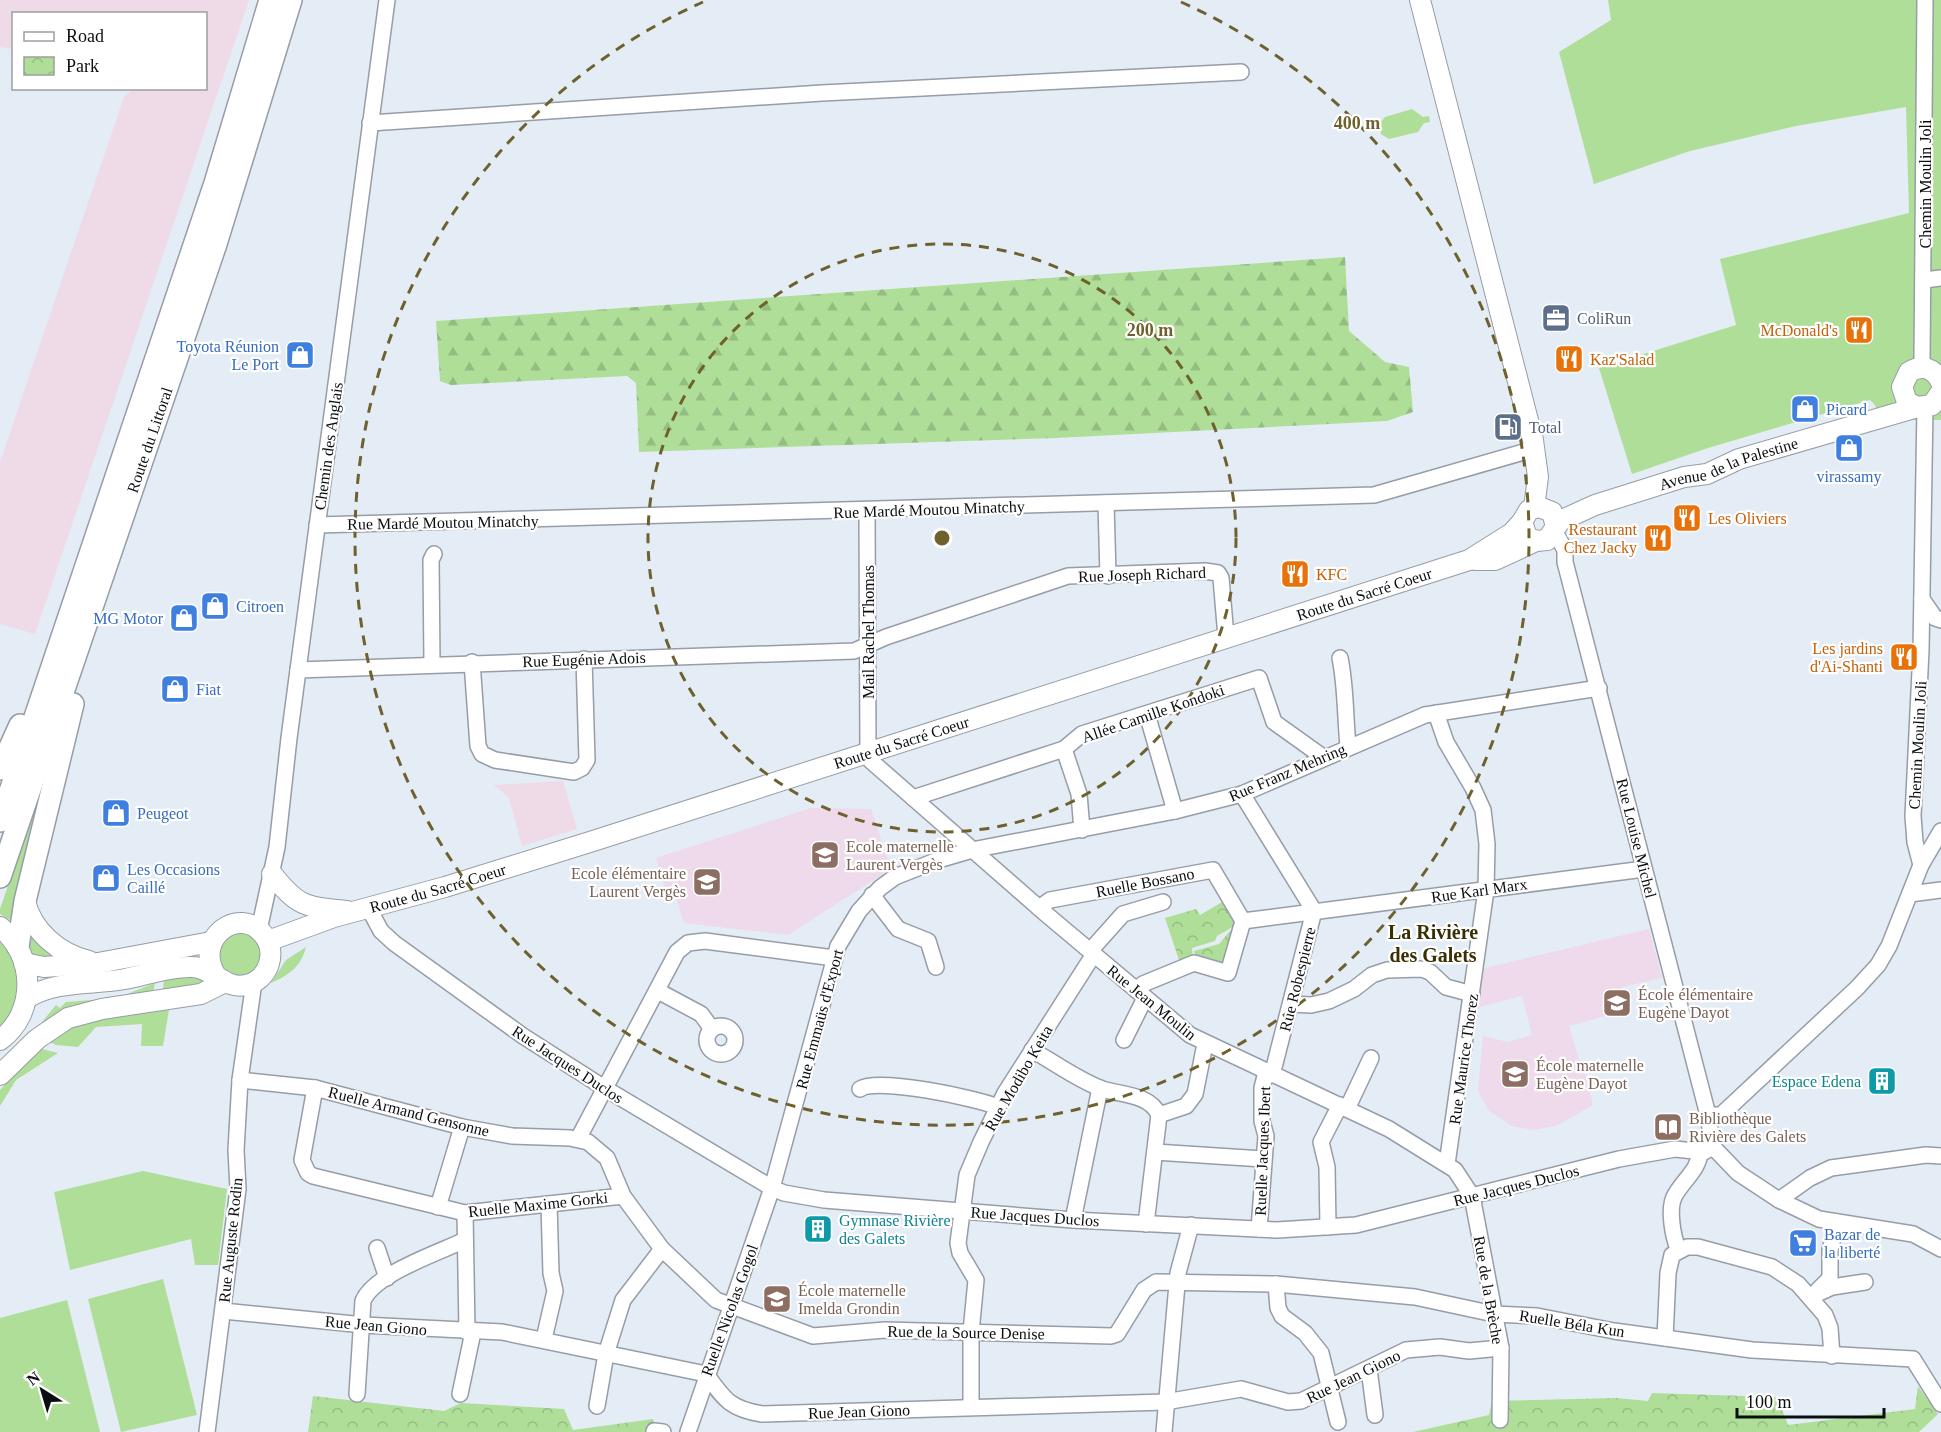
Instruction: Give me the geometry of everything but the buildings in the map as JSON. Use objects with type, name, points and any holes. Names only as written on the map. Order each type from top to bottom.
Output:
[{"type":"highway","name":"Route du Littoral","points":[[0,821],[215,183],[270,0]]},
{"type":"highway","name":"Route du Littoral","points":[[0,877],[105,575],[216,244],[291,0]]},
{"type":"highway","points":[[0,769],[88,561]]},
{"type":"highway","points":[[13,943],[105,575]]},
{"type":"main road","points":[[1420,0],[1533,445],[1547,476],[1543,524]]},
{"type":"main road","points":[[1908,372],[1934,389],[1907,402],[1902,392],[1902,383],[1908,372]]},
{"type":"main road","points":[[1862,422],[1934,389]]},
{"type":"main road","points":[[1862,422],[1889,406],[1902,392]]},
{"type":"main road","name":"Avenue de la Palestine","points":[[1543,524],[1684,477],[1707,474],[1739,459],[1862,422]]},
{"type":"main road","name":"Route du Sacré Coeur","points":[[266,942],[351,912],[570,849],[1469,560],[1512,533],[1543,524]]},
{"type":"main road","points":[[269,883],[290,898],[305,905],[351,912]]},
{"type":"main road","points":[[25,901],[33,924],[43,935],[75,957],[98,963]]},
{"type":"main road","points":[[0,1075],[37,1039],[68,1018],[102,1010],[201,994],[266,971],[266,942],[240,923],[223,928],[211,942],[208,958],[234,981]]},
{"type":"main road","points":[[13,943],[44,967],[98,963],[211,942]]},
{"type":"main road","points":[[0,1040],[17,1022],[27,998],[13,943]]},
{"type":"main road","points":[[27,998],[50,987],[123,979],[183,968],[206,969],[234,981]]},
{"type":"street","name":"Chemin des Anglais","points":[[266,942],[269,883],[387,0]]},
{"type":"street","name":"Chemin Moulin Joli","points":[[1921,865],[1913,816],[1932,621],[1922,599],[1934,389],[1922,360],[1925,0]]},
{"type":"street","points":[[370,123],[822,93],[1241,72]]},
{"type":"street","points":[[1925,94],[1941,95]]},
{"type":"street","points":[[1924,280],[1941,278]]},
{"type":"street","name":"Rue Mardé Moutou Minatchy","points":[[317,525],[1374,495],[1533,445]]},
{"type":"street","points":[[1106,504],[1108,576]]},
{"type":"street","name":"Mail Rachel Thomas","points":[[867,511],[868,753]]},
{"type":"street","name":"Rue Louise Michel","points":[[1543,524],[1565,550],[1565,562],[1708,1115],[1707,1149]]},
{"type":"street","points":[[432,664],[430,560],[434,554]]},
{"type":"street","name":"Rue Joseph Richard","points":[[868,646],[1068,576],[1205,571],[1218,573],[1223,588],[1226,637]]},
{"type":"street","name":"Rue Eugénie Adois","points":[[298,670],[472,662],[854,651],[868,646]]},
{"type":"street","points":[[1340,658],[1347,688],[1345,714],[1348,746]]},
{"type":"street","points":[[472,662],[478,747],[482,754],[495,760],[574,772],[585,764],[587,754],[584,659]]},
{"type":"street","name":"Allée Camille Kondoki","points":[[913,798],[1064,749],[1082,734],[1259,678],[1274,722],[1323,757]]},
{"type":"street","name":"Rue Franz Mehring","points":[[972,850],[1175,811],[1242,794],[1348,746],[1425,715],[1599,687]]},
{"type":"street","name":"Rue Maurice Thorez","points":[[1436,713],[1446,742],[1483,810],[1487,844],[1486,890],[1447,1164]]},
{"type":"street","points":[[1147,714],[1175,811]]},
{"type":"street","points":[[1064,749],[1079,794],[1082,830]]},
{"type":"street","name":"Rue Jean Moulin","points":[[868,753],[871,761],[1175,1024],[1205,1044],[1344,1107],[1447,1164],[1461,1178],[1472,1196]]},
{"type":"street","name":"Rue Robespierre","points":[[1242,794],[1314,911],[1291,1004],[1269,1074]]},
{"type":"street","points":[[1708,1115],[1721,1115],[1857,988],[1885,955],[1921,865],[1941,831]]},
{"type":"street","name":"Rue Emmaüs d'Export","points":[[772,1188],[834,958],[847,929],[872,895],[895,877],[972,850]]},
{"type":"street","name":"Rue Karl Marx","points":[[1243,921],[1644,869]]},
{"type":"street","name":"Ruelle Bossano","points":[[1039,908],[1050,900],[1213,870],[1243,921]]},
{"type":"street","points":[[240,923],[269,883]]},
{"type":"street","points":[[1910,894],[1941,890]]},
{"type":"street","points":[[872,895],[898,929],[928,941],[936,966]]},
{"type":"street","name":"Rue Modibo Keita","points":[[971,1407],[971,1332],[976,1280],[960,1252],[958,1243],[960,1210],[967,1175],[998,1107],[1092,952],[1123,914],[1163,902]]},
{"type":"street","name":"Rue Jacques Duclos","points":[[351,912],[381,931],[394,943],[523,1036],[606,1089],[772,1188],[784,1193],[824,1200],[1146,1224],[1259,1229],[1328,1227],[1356,1225],[1619,1159],[1675,1149],[1707,1149]]},
{"type":"street","points":[[1124,1040],[1143,984],[1194,963],[1228,973],[1243,921]]},
{"type":"street","points":[[578,1139],[677,952],[688,943],[696,941],[834,958]]},
{"type":"street","points":[[1291,1004],[1311,1005],[1329,1001],[1354,989],[1372,975],[1387,970],[1421,969],[1430,972],[1446,987],[1472,994]]},
{"type":"street","name":"Rue Auguste Rodin","points":[[207,1432],[238,1189],[236,1150],[240,1080],[251,1012],[234,981]]},
{"type":"street","points":[[658,991],[701,1014],[712,1029]]},
{"type":"street","points":[[1159,1115],[1186,1106],[1195,1094],[1205,1044]]},
{"type":"street","points":[[1032,1050],[1100,1088],[1146,1100],[1155,1106],[1159,1115],[1146,1224]]},
{"type":"street","points":[[1328,1227],[1327,1167],[1321,1142],[1344,1107],[1371,1058]]},
{"type":"street","name":"Ruelle Jacques Ibert","points":[[1259,1229],[1266,1136],[1262,1121],[1262,1088],[1269,1074]]},
{"type":"street","name":"Ruelle Armand Gensonne","points":[[240,1080],[315,1088],[462,1127],[512,1136],[578,1139]]},
{"type":"street","points":[[860,1089],[875,1085],[929,1090],[998,1107]]},
{"type":"street","name":"Ruelle Maxime Gorki","points":[[315,1088],[302,1161],[308,1173],[313,1176],[465,1213],[623,1196]]},
{"type":"street","points":[[1073,1220],[1100,1088]]},
{"type":"street","points":[[438,1207],[462,1127]]},
{"type":"street","name":"Rue de la Source Denise","points":[[578,1139],[588,1142],[607,1158],[623,1196],[662,1249],[716,1300],[813,1336],[885,1330],[1111,1336],[1117,1334],[1149,1284],[1178,1281]]},
{"type":"street","points":[[1678,1249],[1674,1237],[1672,1202],[1707,1149],[1738,1173],[1801,1212],[1837,1222],[1913,1234],[1941,1249]]},
{"type":"street","points":[[1155,1152],[1263,1159]]},
{"type":"street","points":[[1779,1200],[1810,1178],[1831,1168],[1926,1155],[1941,1156]]},
{"type":"street","name":"Ruelle Nicolas Gogol","points":[[688,1432],[706,1374],[772,1188]]},
{"type":"street","name":"Rue de la Brèche","points":[[1472,1196],[1501,1348],[1500,1420]]},
{"type":"street","points":[[544,1339],[555,1291],[551,1273],[549,1204]]},
{"type":"street","points":[[460,1394],[470,1332],[465,1213]]},
{"type":"street","points":[[1811,1297],[1830,1278],[1830,1250],[1837,1222]]},
{"type":"street","points":[[1164,1432],[1178,1281],[1191,1225]]},
{"type":"street","points":[[357,1394],[364,1325],[363,1301],[367,1292],[387,1278],[465,1240]]},
{"type":"street","points":[[1665,1338],[1669,1263],[1672,1255],[1678,1249],[1698,1247],[1772,1267],[1786,1275],[1811,1297],[1828,1322],[1832,1356]]},
{"type":"street","points":[[377,1248],[387,1278]]},
{"type":"street","points":[[597,1406],[606,1354],[623,1300],[662,1249]]},
{"type":"street","name":"Ruelle Béla Kun","points":[[1178,1281],[1276,1284],[1415,1297],[1494,1314],[1537,1316],[1752,1350],[1913,1359],[1941,1404]]},
{"type":"street","points":[[1811,1297],[1832,1287],[1865,1282]]},
{"type":"street","points":[[1276,1284],[1278,1308],[1282,1316],[1316,1344],[1321,1353],[1338,1422]]},
{"type":"street","name":"Rue Jean Giono","points":[[223,1311],[364,1325],[502,1332],[544,1339],[706,1374],[729,1404],[744,1411],[762,1413],[1165,1402],[1241,1389],[1288,1402],[1301,1401],[1407,1350],[1417,1348],[1469,1351],[1501,1348]]},
{"type":"street","points":[[1369,1369],[1375,1415]]},
{"type":"shaded area","points":[[0,0],[249,0],[35,634],[0,624],[0,462],[124,97],[132,90],[207,90],[207,12],[12,12],[12,49],[0,47]]},
{"type":"shaded area","points":[[563,781],[577,829],[522,846],[509,798],[494,785]]},
{"type":"shaded area","points":[[811,808],[871,809],[891,869],[788,935],[684,923],[676,897],[668,898],[656,858]]},
{"type":"shaded area","points":[[1649,929],[1662,978],[1622,987],[1628,1010],[1569,1026],[1579,1060],[1582,1060],[1593,1105],[1556,1126],[1533,1130],[1512,1126],[1489,1111],[1478,1091],[1483,1036],[1508,1042],[1532,1035],[1522,996],[1476,1008],[1481,969]]},
{"type":"green space","points":[[1608,0],[1941,0],[1941,420],[1879,420],[1875,405],[1870,400],[1708,448],[1632,474],[1599,368],[1736,325],[1720,259],[1909,213],[1906,107],[1796,126],[1690,151],[1594,184],[1559,52],[1611,20]]},
{"type":"green space","points":[[1412,109],[1423,117],[1429,116],[1430,122],[1424,123],[1418,132],[1389,139],[1381,134],[1379,124],[1385,117]]},
{"type":"green space","points":[[1345,257],[1349,331],[1385,362],[1409,367],[1413,412],[1387,421],[1056,438],[639,452],[636,383],[627,376],[451,385],[440,381],[436,321]]},
{"type":"green space","points":[[48,770],[16,924],[0,914],[0,909]]},
{"type":"green space","points":[[1224,901],[1238,924],[1217,936],[1215,941],[1192,948],[1193,959],[1180,963],[1165,918],[1196,909],[1200,915]]},
{"type":"green space","points":[[1241,926],[1231,959],[1220,969],[1197,961],[1194,951],[1219,944],[1230,931]]},
{"type":"green space","points":[[34,931],[67,956],[48,960],[30,954],[21,938]]},
{"type":"green space","points":[[240,932],[256,940],[261,954],[260,966],[241,980],[220,971],[216,948],[233,933]]},
{"type":"green space","points":[[0,939],[17,962],[20,985],[14,1008],[0,1031]]},
{"type":"green space","points":[[306,947],[301,960],[293,970],[271,983],[286,960]]},
{"type":"green space","points":[[184,970],[219,983],[162,996],[165,973]]},
{"type":"green space","points":[[155,983],[152,998],[34,1032],[56,1005],[60,1008],[66,1002],[117,998]]},
{"type":"green space","points":[[152,1006],[154,1011],[169,1010],[163,1046],[141,1046],[142,1024],[96,1027],[78,1047],[56,1045],[45,1040],[62,1027]]},
{"type":"green space","points":[[38,1048],[58,1053],[16,1080],[0,1106],[0,1090]]},
{"type":"green space","points":[[143,1171],[227,1189],[218,1265],[195,1265],[191,1239],[70,1270],[54,1192]]},
{"type":"green space","points":[[163,1279],[197,1415],[121,1432],[88,1299]]},
{"type":"green space","points":[[67,1300],[100,1432],[0,1432],[0,1318]]},
{"type":"green space","points":[[1918,1386],[1938,1414],[1919,1432],[1413,1432],[1489,1415],[1492,1401],[1616,1398],[1648,1401],[1652,1393],[1777,1397],[1788,1425],[1915,1409]]},
{"type":"green space","points":[[313,1396],[444,1411],[461,1403],[564,1409],[573,1430],[653,1419],[656,1432],[308,1432]]},
{"type":"place","name":"ColiRun","points":[[1556,318]]},
{"type":"place","name":"McDonald's","points":[[1859,330]]},
{"type":"place","name":"Toyota Réunion Le Port","points":[[300,355]]},
{"type":"place","name":"Kaz'Salad","points":[[1569,359]]},
{"type":"place","name":"Picard","points":[[1805,409]]},
{"type":"place","name":"Total","points":[[1508,427]]},
{"type":"place","name":"virassamy","points":[[1849,448]]},
{"type":"place","name":"Les Oliviers","points":[[1687,518]]},
{"type":"place","name":"Restaurant Chez Jacky","points":[[1658,538]]},
{"type":"place","name":"KFC","points":[[1295,574]]},
{"type":"place","name":"Citroen","points":[[215,606]]},
{"type":"place","name":"MG Motor","points":[[184,618]]},
{"type":"place","name":"Les jardins d'Ai-Shanti","points":[[1904,657]]},
{"type":"place","name":"Fiat","points":[[175,689]]},
{"type":"place","name":"Peugeot","points":[[116,813]]},
{"type":"place","name":"Ecole maternelle Laurent Vergès","points":[[825,855]]},
{"type":"place","name":"Les Occasions Caillé","points":[[106,878]]},
{"type":"place","name":"Ecole élémentaire Laurent Vergès","points":[[707,882]]},
{"type":"place","name":"École élémentaire Eugène Dayot","points":[[1617,1003]]},
{"type":"place","name":"École maternelle Eugène Dayot","points":[[1515,1074]]},
{"type":"place","name":"Espace Edena","points":[[1882,1081]]},
{"type":"place","name":"Bibliothèque Rivière des Galets","points":[[1668,1127]]},
{"type":"place","name":"Gymnase Rivière des Galets","points":[[818,1229]]},
{"type":"place","name":"Bazar de la liberté","points":[[1803,1243]]},
{"type":"place","name":"École maternelle Imelda Grondin","points":[[777,1299]]},
{"type":"district","name":"La Rivière des Galets","points":[[1433,944]]}]
